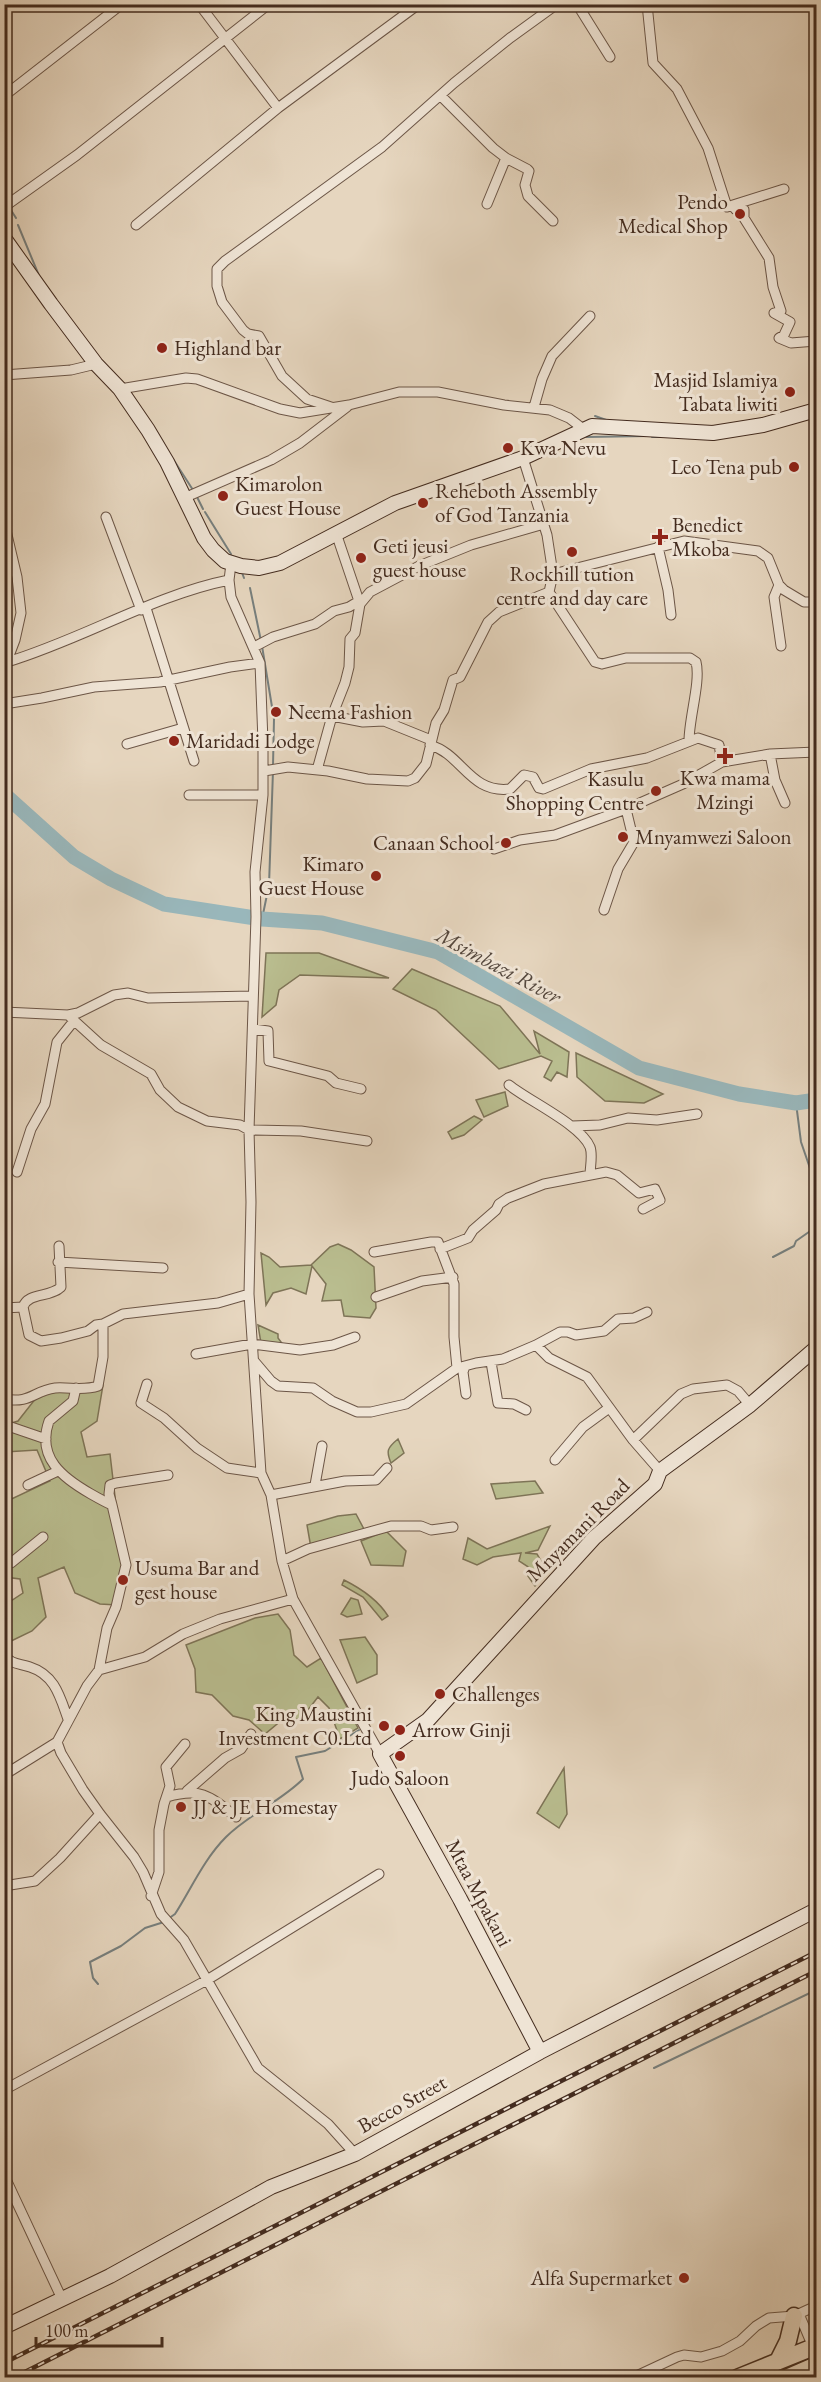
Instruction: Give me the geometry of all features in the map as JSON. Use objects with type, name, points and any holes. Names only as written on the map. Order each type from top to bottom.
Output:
[{"type":"highway","points":[[778,2361],[797,2315]]},
{"type":"highway","points":[[737,2378],[815,2349]]},
{"type":"highway","points":[[786,2378],[816,2365]]},
{"type":"street","points":[[4,96],[122,4]]},
{"type":"street","points":[[199,4],[278,108]]},
{"type":"street","points":[[4,207],[77,155],[269,4]]},
{"type":"street","points":[[136,225],[278,108],[419,4]]},
{"type":"street","points":[[334,408],[305,397],[282,376],[259,336],[248,334],[243,330],[222,302],[217,286],[217,269],[382,147],[510,38],[557,4]]},
{"type":"street","points":[[577,4],[610,57]]},
{"type":"street","points":[[647,4],[654,63],[677,90],[708,148],[727,207],[784,189]]},
{"type":"street","points":[[441,96],[493,148],[529,171],[525,185],[528,196],[553,221]]},
{"type":"street","points":[[487,204],[506,158]]},
{"type":"street","points":[[733,205],[735,209],[744,210],[744,218],[769,258],[773,287],[782,311],[774,313],[790,322],[784,335],[779,338],[791,343],[816,341]]},
{"type":"street","points":[[4,238],[96,364],[120,389],[148,430],[204,538],[213,550],[231,564],[259,568],[280,563],[395,503],[523,458],[592,426]]},
{"type":"street","points":[[534,407],[552,356],[590,316]]},
{"type":"street","points":[[4,375],[70,370],[96,364]]},
{"type":"street","points":[[816,370],[816,381]]},
{"type":"street","points":[[120,389],[186,378],[197,379],[280,410],[300,413],[349,405],[399,392],[438,392],[495,403],[550,410],[582,428],[592,426],[713,432],[763,425],[816,410]]},
{"type":"street","points":[[184,498],[271,460],[300,443],[349,405]]},
{"type":"street","points":[[523,458],[544,524],[551,556],[553,574],[549,592],[597,663],[604,664],[626,658],[690,658],[696,662],[698,671],[690,718],[689,741]]},
{"type":"street","points":[[106,517],[143,609],[194,761]]},
{"type":"street","points":[[4,522],[7,550],[17,577],[21,613],[8,650],[6,666]]},
{"type":"street","points":[[254,646],[273,637],[315,624],[334,611],[360,602],[369,592],[419,566],[471,545],[544,524]]},
{"type":"street","points":[[317,770],[332,716],[345,683],[349,667],[350,639],[355,633],[360,602],[336,533]]},
{"type":"street","points":[[553,574],[658,547],[692,541],[718,547],[758,551],[768,558],[779,585],[804,602],[816,602]]},
{"type":"street","points":[[658,547],[671,615]]},
{"type":"street","points":[[231,564],[229,580],[231,597],[239,620],[254,646],[260,663],[264,771],[255,872],[256,917],[249,1130],[251,1202],[249,1294],[261,1473],[271,1495],[282,1561],[293,1599],[380,1754]]},
{"type":"street","points":[[6,666],[143,609],[195,589],[229,580]]},
{"type":"street","points":[[779,585],[774,597],[781,646]]},
{"type":"street","points":[[264,771],[288,768],[317,770],[354,778],[408,781],[415,778],[426,764],[453,680],[460,677],[488,622],[499,612],[549,592]]},
{"type":"street","points":[[4,704],[94,687],[168,680],[230,666],[260,663]]},
{"type":"street","points":[[332,716],[363,722],[384,721],[446,752],[470,777],[498,790],[513,788],[524,775],[533,777],[539,788],[543,789],[591,769],[647,758],[689,741],[702,739],[719,745],[722,762]]},
{"type":"street","points":[[127,744],[183,728]]},
{"type":"street","points":[[494,849],[520,840],[555,835],[626,809],[722,762],[770,754],[816,752]]},
{"type":"street","points":[[770,754],[775,780],[784,803]]},
{"type":"street","points":[[189,795],[263,795]]},
{"type":"street","points":[[604,910],[618,869],[634,842],[626,809]]},
{"type":"street","points":[[17,1172],[31,1129],[45,1104],[57,1042],[70,1019],[78,1013],[114,995],[128,993],[148,998],[253,996]]},
{"type":"street","points":[[4,1012],[70,1019],[101,1045],[151,1074],[160,1090],[178,1107],[207,1121],[240,1125],[249,1130],[302,1131],[367,1141]]},
{"type":"street","points":[[253,1029],[268,1031],[269,1060],[328,1076],[336,1083],[361,1089]]},
{"type":"street","points":[[509,1085],[572,1126],[590,1147],[590,1175]]},
{"type":"street","points":[[572,1126],[600,1125],[628,1118],[657,1120],[696,1114]]},
{"type":"street","points":[[440,1249],[468,1238],[473,1230],[496,1210],[499,1204],[508,1198],[544,1184],[606,1172],[617,1175],[639,1193],[654,1188],[660,1200],[643,1209]]},
{"type":"street","points":[[374,1252],[437,1242],[453,1277],[461,1367],[466,1394]]},
{"type":"street","points":[[59,1246],[58,1262],[62,1283],[60,1289],[44,1296],[29,1298],[22,1307],[27,1330],[36,1340],[61,1338],[88,1331],[96,1325],[123,1314],[218,1303],[249,1294]]},
{"type":"street","points":[[58,1262],[163,1268]]},
{"type":"street","points":[[376,1297],[422,1281],[453,1277]]},
{"type":"street","points":[[4,1308],[22,1307]]},
{"type":"street","points":[[254,1361],[278,1386],[313,1388],[332,1401],[357,1412],[371,1412],[406,1404],[461,1367],[508,1358],[560,1332],[576,1335],[604,1331],[618,1319],[634,1318],[647,1312]]},
{"type":"street","points":[[4,1399],[22,1401],[53,1389],[89,1389],[98,1386],[103,1357],[103,1324]]},
{"type":"street","points":[[196,1354],[252,1344],[300,1350],[333,1345],[355,1337]]},
{"type":"street","points":[[536,1344],[549,1358],[587,1377],[633,1440],[660,1472]]},
{"type":"street","name":"Mnyamani Road","points":[[380,1754],[428,1720],[594,1538],[655,1484],[660,1472],[750,1405],[816,1348]]},
{"type":"street","points":[[491,1362],[498,1402],[514,1404],[526,1410]]},
{"type":"street","points":[[147,1384],[141,1403],[164,1418],[197,1448],[227,1468],[261,1473]]},
{"type":"street","points":[[633,1440],[681,1394],[693,1389],[728,1385],[738,1391],[750,1405]]},
{"type":"street","points":[[76,1388],[73,1401],[49,1421],[46,1439],[54,1466],[74,1485],[112,1505]]},
{"type":"street","points":[[555,1460],[583,1427],[609,1408]]},
{"type":"street","points":[[10,1427],[46,1439]]},
{"type":"street","points":[[315,1485],[322,1446]]},
{"type":"street","points":[[271,1495],[315,1485],[376,1480],[387,1468]]},
{"type":"street","points":[[28,1485],[58,1471]]},
{"type":"street","points":[[4,1775],[57,1742],[87,1686],[99,1670],[107,1628],[116,1607],[126,1565],[109,1494],[110,1485],[168,1475]]},
{"type":"street","points":[[282,1561],[308,1549],[391,1526],[421,1526],[431,1530],[453,1527]]},
{"type":"street","points":[[4,1565],[10,1563],[43,1537]]},
{"type":"street","points":[[99,1670],[145,1657],[183,1634],[220,1619],[293,1599]]},
{"type":"street","points":[[4,1655],[11,1663],[33,1668],[54,1683],[68,1719]]},
{"type":"street","points":[[167,1797],[187,1791],[225,1758],[241,1749],[251,1734]]},
{"type":"street","points":[[57,1742],[61,1753],[100,1814],[134,1857],[161,1914],[184,1940],[258,2068],[328,2124],[356,2154]]},
{"type":"street","points":[[152,1896],[159,1872],[159,1830],[170,1786],[166,1767],[185,1744]]},
{"type":"street","name":"Mtaa Mpakani","points":[[380,1754],[460,1899],[540,2052]]},
{"type":"street","points":[[187,1791],[208,1797],[236,1816]]},
{"type":"street","points":[[4,1886],[35,1881],[60,1858],[77,1836],[100,1814]]},
{"type":"street","points":[[4,2090],[207,1980],[379,1874]]},
{"type":"street","name":"Becco Street","points":[[4,2327],[110,2276],[271,2187],[356,2154],[540,2052],[816,1910]]},
{"type":"street","points":[[4,2175],[62,2299]]},
{"type":"street","points":[[632,2378],[677,2357],[684,2355],[701,2357],[722,2350],[740,2341],[756,2326],[769,2318],[797,2315],[816,2306]]},
{"type":"street","points":[[797,2315],[815,2349]]},
{"type":"green space","points":[[266,953],[319,953],[389,978],[300,975],[279,990],[276,1005],[262,1017]]},
{"type":"green space","points":[[412,969],[500,1006],[540,1054],[534,1031],[569,1052],[567,1077],[557,1072],[551,1081],[544,1077],[552,1061],[541,1056],[499,1069],[436,1010],[393,989]]},
{"type":"green space","points":[[576,1053],[663,1094],[644,1103],[605,1101],[577,1077]]},
{"type":"green space","points":[[505,1092],[508,1106],[484,1117],[476,1100]]},
{"type":"green space","points":[[474,1116],[482,1120],[464,1135],[452,1139],[448,1132]]},
{"type":"green space","points":[[338,1244],[351,1250],[374,1267],[376,1308],[370,1318],[344,1316],[341,1300],[322,1301],[326,1284],[312,1266],[306,1294],[291,1288],[273,1293],[266,1305],[261,1253],[280,1267],[311,1265],[330,1247]]},
{"type":"green space","points":[[258,1325],[278,1334],[284,1346],[261,1343]]},
{"type":"green space","points":[[103,1385],[97,1421],[81,1432],[87,1457],[110,1454],[116,1505],[129,1567],[117,1605],[100,1604],[75,1593],[64,1567],[38,1578],[46,1617],[32,1631],[5,1644],[5,1605],[23,1593],[20,1579],[5,1577],[5,1502],[50,1481],[37,1450],[5,1452],[5,1425],[18,1421],[36,1398],[63,1387]]},
{"type":"green space","points":[[398,1439],[404,1453],[391,1463],[388,1450]]},
{"type":"green space","points":[[535,1481],[543,1493],[496,1499],[491,1484]]},
{"type":"green space","points":[[356,1514],[365,1531],[311,1548],[307,1525],[338,1516]]},
{"type":"green space","points":[[550,1526],[538,1550],[525,1553],[537,1554],[544,1566],[535,1586],[528,1576],[530,1568],[519,1561],[521,1553],[493,1557],[477,1565],[463,1559],[468,1538],[487,1549]]},
{"type":"green space","points":[[386,1531],[406,1551],[403,1566],[371,1565],[361,1541]]},
{"type":"green space","points":[[344,1580],[368,1595],[388,1616],[382,1620],[363,1597],[342,1585]]},
{"type":"green space","points":[[351,1598],[358,1600],[362,1614],[347,1617],[341,1614]]},
{"type":"green space","points":[[278,1614],[290,1630],[294,1655],[307,1667],[321,1658],[358,1728],[340,1739],[329,1708],[318,1697],[301,1719],[282,1720],[265,1734],[249,1720],[233,1716],[212,1695],[196,1692],[195,1669],[186,1645],[255,1618]]},
{"type":"green space","points":[[365,1637],[377,1655],[377,1674],[357,1683],[340,1640]]},
{"type":"green space","points":[[564,1768],[567,1814],[559,1828],[537,1813]]},
{"type":"waterway","points":[[9,207],[16,218]]},
{"type":"waterway","points":[[18,225],[40,278]]},
{"type":"waterway","points":[[765,418],[779,413]]},
{"type":"waterway","points":[[595,416],[609,421]]},
{"type":"waterway","points":[[153,426],[164,444]]},
{"type":"waterway","points":[[586,437],[648,436]]},
{"type":"waterway","points":[[652,437],[665,437]]},
{"type":"waterway","points":[[173,459],[193,490]]},
{"type":"waterway","points":[[197,497],[203,509]]},
{"type":"waterway","points":[[205,512],[231,554]]},
{"type":"waterway","points":[[241,570],[244,578]]},
{"type":"waterway","points":[[250,588],[261,641]]},
{"type":"waterway","points":[[262,646],[274,719],[273,766]]},
{"type":"waterway","points":[[262,919],[269,885],[273,771]]},
{"type":"waterway","name":"Msimbazi River","points":[[4,794],[74,857],[111,879],[164,904],[262,919],[322,923],[438,952],[639,1068],[739,1094],[796,1103],[816,1100]]},
{"type":"waterway","points":[[796,1103],[801,1142],[812,1174],[816,1201]]},
{"type":"waterway","points":[[773,1257],[794,1246],[796,1241],[816,1227]]},
{"type":"waterway","points":[[168,1919],[175,1914],[204,1864],[226,1837],[244,1821],[284,1795],[303,1779],[296,1757],[325,1751],[359,1730]]},
{"type":"waterway","points":[[98,1984],[93,1978],[90,1962],[121,1946],[145,1928],[164,1922]]},
{"type":"waterway","points":[[654,2068],[816,1990]]},
{"type":"railway","points":[[4,2363],[816,1952]]},
{"type":"railway","points":[[13,2378],[816,1971]]},
{"type":"place","name":"Pendo Medical Shop","points":[[740,214]]},
{"type":"place","name":"Highland bar","points":[[162,348]]},
{"type":"place","name":"Masjid Islamiya Tabata liwiti","points":[[790,392]]},
{"type":"place","name":"Kwa Nevu","points":[[508,448]]},
{"type":"place","name":"Leo Tena pub","points":[[794,467]]},
{"type":"place","name":"Kimarolon Guest House","points":[[223,496]]},
{"type":"place","name":"Reheboth Assembly of God Tanzania","points":[[423,503]]},
{"type":"place","name":"Benedict Mkoba","points":[[660,537]]},
{"type":"place","name":"Rockhill tution centre and day care","points":[[572,552]]},
{"type":"place","name":"Geti jeusi guest house","points":[[361,558]]},
{"type":"place","name":"Neema Fashion","points":[[276,712]]},
{"type":"place","name":"Maridadi Lodge","points":[[174,741]]},
{"type":"place","name":"Kwa mama Mzingi","points":[[725,756]]},
{"type":"place","name":"Kasulu Shopping Centre","points":[[656,791]]},
{"type":"place","name":"Mnyamwezi Saloon","points":[[623,837]]},
{"type":"place","name":"Canaan School","points":[[506,843]]},
{"type":"place","name":"Kimaro Guest House","points":[[376,876]]},
{"type":"place","name":"Usuma Bar and gest house","points":[[123,1580]]},
{"type":"place","name":"Challenges","points":[[440,1694]]},
{"type":"place","name":"King Maustini Investment C0.Ltd","points":[[384,1726]]},
{"type":"place","name":"Arrow Ginji","points":[[400,1730]]},
{"type":"place","name":"Judo Saloon","points":[[400,1756]]},
{"type":"place","name":"JJ & JE Homestay","points":[[181,1807]]},
{"type":"place","name":"Alfa Supermarket","points":[[684,2278]]}]
